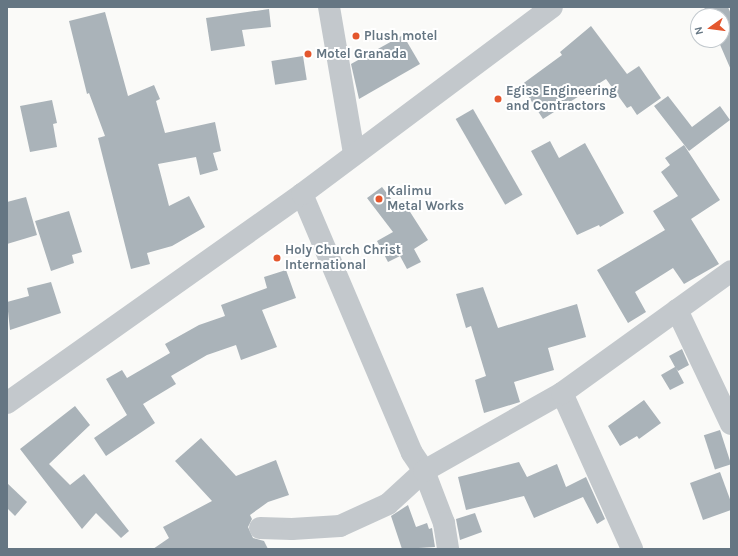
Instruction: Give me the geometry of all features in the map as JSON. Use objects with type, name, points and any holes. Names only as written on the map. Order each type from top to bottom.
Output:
[{"type":"street","points":[[329,7],[354,154]]},
{"type":"street","points":[[7,403],[302,194],[552,7]]},
{"type":"street","points":[[302,194],[412,453],[424,471],[444,523],[448,549]]},
{"type":"street","points":[[260,528],[292,529],[340,526],[388,504],[424,471],[562,393],[731,271]]},
{"type":"street","points":[[677,310],[730,419]]},
{"type":"street","points":[[562,393],[632,549]]},
{"type":"building","points":[[704,7],[728,8],[704,8]]},
{"type":"building","points":[[269,9],[271,27],[242,30],[245,46],[211,51],[206,18]]},
{"type":"building","points":[[105,12],[128,96],[154,85],[160,99],[156,101],[165,133],[215,122],[221,151],[213,153],[218,170],[200,175],[196,157],[158,164],[169,206],[189,196],[205,227],[172,246],[147,253],[150,264],[131,269],[98,138],[105,136],[89,93],[87,94],[69,21]]},
{"type":"building","points":[[730,12],[731,14],[731,70],[721,48],[730,48]]},
{"type":"building","points":[[591,26],[627,74],[639,66],[661,98],[637,115],[631,106],[627,108],[606,79],[543,119],[521,85],[562,55],[560,52]]},
{"type":"building","points":[[403,35],[420,64],[359,99],[351,64]]},
{"type":"building","points":[[303,56],[307,80],[275,85],[271,61]]},
{"type":"building","points":[[668,96],[692,127],[720,106],[730,120],[689,151],[654,106]]},
{"type":"building","points":[[52,100],[57,123],[53,124],[57,147],[30,152],[20,106]]},
{"type":"building","points":[[473,109],[522,195],[505,205],[456,119]]},
{"type":"building","points":[[550,141],[559,158],[585,143],[624,213],[600,227],[599,225],[577,235],[531,151]]},
{"type":"building","points":[[684,145],[720,200],[691,219],[719,264],[684,284],[673,268],[635,292],[646,312],[628,323],[597,270],[665,230],[653,211],[678,196],[661,172],[670,165],[665,158]]},
{"type":"building","points":[[382,187],[398,208],[405,204],[428,240],[414,249],[421,262],[407,269],[400,256],[388,262],[377,241],[393,232],[367,198]]},
{"type":"building","points":[[26,197],[37,235],[7,244],[7,202]]},
{"type":"building","points":[[69,211],[82,252],[72,255],[74,263],[51,271],[35,221]]},
{"type":"building","points":[[286,270],[296,298],[262,310],[277,347],[241,360],[236,345],[207,355],[171,376],[176,384],[143,404],[155,423],[106,456],[94,438],[127,415],[106,379],[122,370],[127,378],[170,353],[165,344],[199,325],[225,316],[221,305],[267,288],[264,277]]},
{"type":"building","points":[[51,282],[61,313],[10,330],[7,302],[29,296],[27,288]]},
{"type":"building","points":[[483,287],[498,328],[577,304],[586,337],[548,348],[554,370],[514,382],[520,402],[484,413],[475,380],[486,376],[471,326],[466,328],[456,294]]},
{"type":"building","points":[[682,349],[689,365],[678,371],[676,368],[684,383],[670,390],[661,375],[675,367],[669,356]]},
{"type":"building","points":[[644,400],[661,423],[639,439],[637,436],[620,446],[608,426]]},
{"type":"building","points":[[75,406],[90,425],[49,464],[70,485],[84,474],[129,531],[121,538],[96,513],[82,529],[20,449]]},
{"type":"building","points":[[720,430],[731,464],[715,469],[704,435]]},
{"type":"building","points":[[201,438],[236,476],[276,460],[289,495],[268,502],[250,515],[252,519],[248,527],[253,538],[264,541],[268,549],[153,549],[169,538],[163,527],[212,501],[175,461]]},
{"type":"building","points":[[519,462],[527,477],[557,464],[566,487],[586,477],[605,519],[597,524],[583,497],[534,518],[524,496],[466,510],[458,477]]},
{"type":"building","points":[[720,472],[731,502],[731,510],[703,520],[690,483]]},
{"type":"building","points":[[7,483],[27,502],[15,516],[7,508]]},
{"type":"building","points":[[408,505],[416,527],[427,523],[429,529],[432,528],[435,547],[402,549],[391,516]]},
{"type":"building","points":[[475,513],[482,532],[460,540],[456,519]]},
{"type":"place","name":"Plush motel","points":[[356,36]]},
{"type":"place","name":"Motel Granada","points":[[308,54]]},
{"type":"place","name":"Egiss Engineering and Contractors","points":[[498,99]]},
{"type":"place","name":"Kalimu Metal Works","points":[[379,199]]},
{"type":"place","name":"Holy Church Christ International","points":[[277,258]]}]
